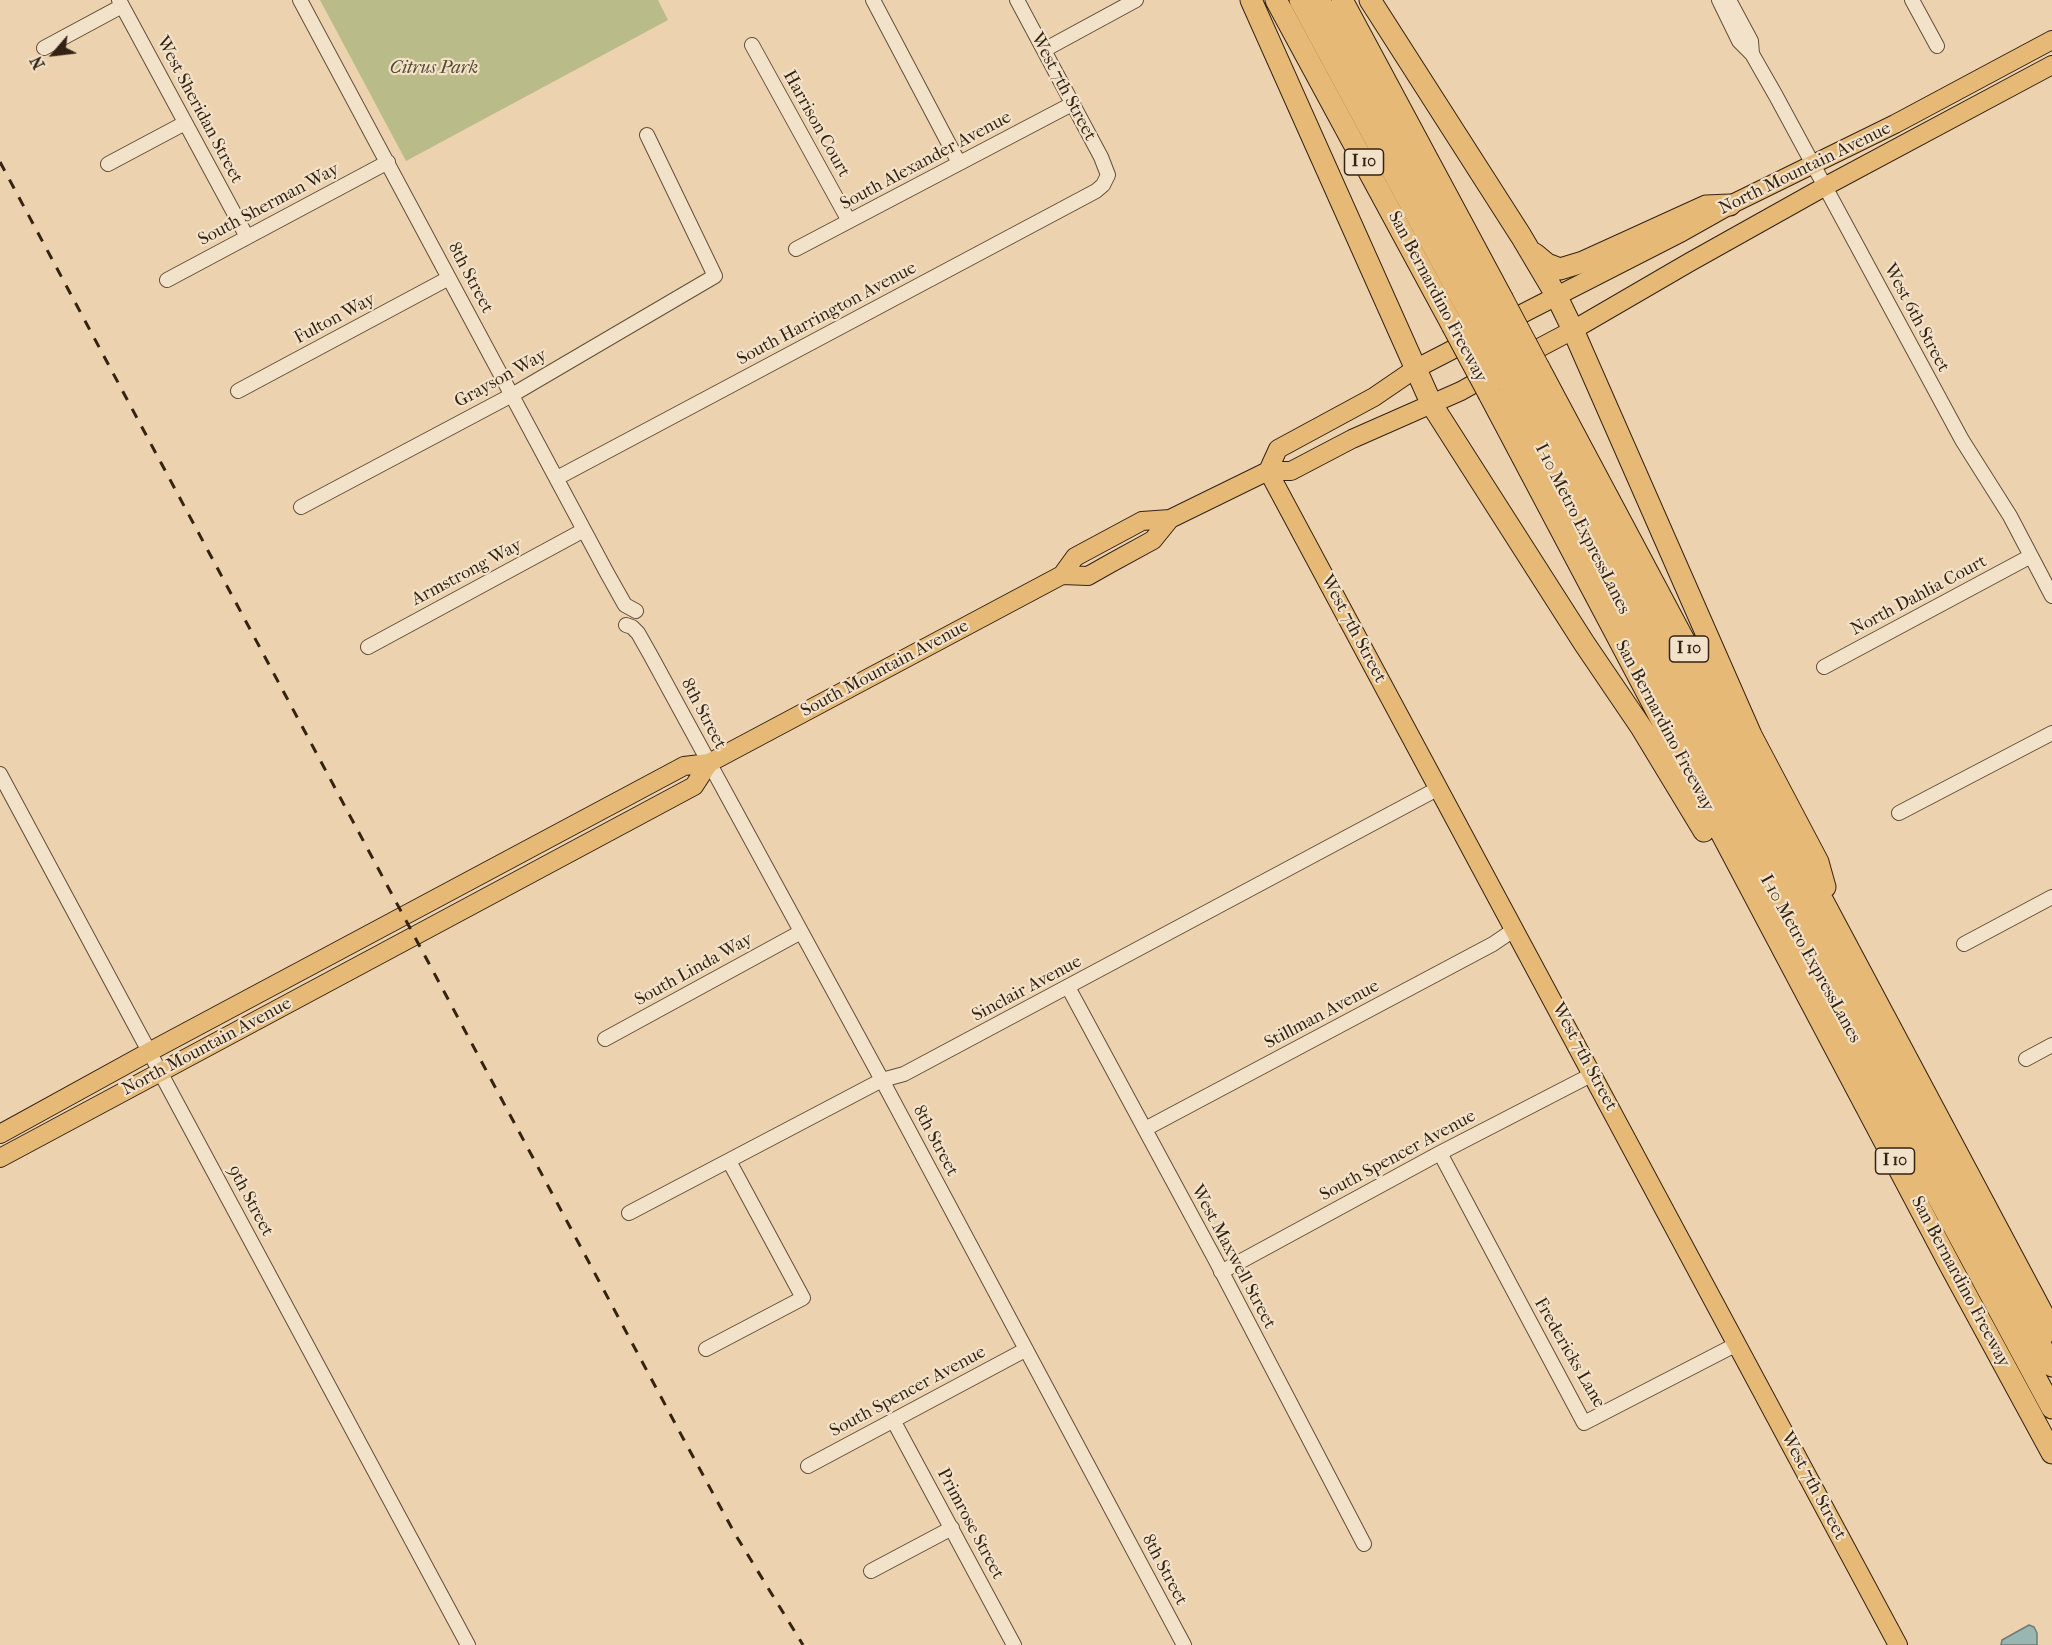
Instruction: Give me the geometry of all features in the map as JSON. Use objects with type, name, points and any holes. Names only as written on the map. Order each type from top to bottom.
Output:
[{"type":"highway","points":[[1251,0],[1432,405],[1652,745],[1707,836],[1740,868]]},
{"type":"highway","name":"San Bernardino Freeway","points":[[1276,0],[1477,310],[1514,381],[1700,669],[2052,1330]]},
{"type":"highway","points":[[1300,0],[1477,310]]},
{"type":"highway","points":[[1319,0],[1477,310]]},
{"type":"highway","points":[[1328,0],[1419,146]]},
{"type":"highway","name":"San Bernardino Freeway","points":[[1342,0],[1419,146],[1477,310],[1514,381],[1622,648],[2052,1453]]},
{"type":"highway","points":[[1370,0],[1556,295],[1751,735],[1818,862],[1838,930]]},
{"type":"highway","points":[[1529,249],[1547,264],[1560,270],[1583,262],[1706,206],[1730,205]]},
{"type":"highway","name":"I-10 Metro ExpressLanes","points":[[1514,381],[1700,757],[2052,1408]]},
{"type":"highway","name":"I-10 Metro ExpressLanes","points":[[1514,381],[1730,768],[2052,1366]]},
{"type":"highway","points":[[1622,648],[1700,757]]},
{"type":"highway","points":[[1700,669],[1730,768]]},
{"type":"main road","name":"North Mountain Avenue","points":[[1556,295],[1682,232],[1730,205],[1812,166],[2052,40]]},
{"type":"main road","name":"North Mountain Avenue","points":[[1573,330],[1824,187],[2052,65]]},
{"type":"main road","points":[[1268,471],[1278,449],[1374,397],[1415,369],[1556,295]]},
{"type":"main road","name":"South Mountain Avenue","points":[[403,916],[684,766],[708,763],[1062,575],[1088,576],[1153,540],[1170,519],[1268,471],[1291,471],[1352,439],[1432,405],[1573,330]]},
{"type":"main road","name":"West 7th Street","points":[[1268,471],[1898,1645]]},
{"type":"main road","name":"South Mountain Avenue","points":[[414,937],[694,786],[708,763]]},
{"type":"main road","points":[[573,850],[574,842],[579,836],[597,825],[619,801]]},
{"type":"main road","points":[[447,919],[454,908],[466,898],[556,849],[559,843],[556,834]]},
{"type":"main road","name":"North Mountain Avenue","points":[[0,1134],[403,916]]},
{"type":"main road","points":[[299,998],[304,982],[352,956],[376,931]]},
{"type":"main road","name":"North Mountain Avenue","points":[[4,1156],[414,937]]},
{"type":"main road","points":[[234,1033],[264,1005],[287,993],[289,977]]},
{"type":"main road","points":[[4,1156],[13,1138],[51,1118],[67,1097]]},
{"type":"street","name":"8th Street","points":[[300,0],[607,573],[605,585],[626,625],[640,651],[651,656],[882,1080],[1184,1645]]},
{"type":"street","points":[[873,0],[959,164]]},
{"type":"street","name":"West 7th Street","points":[[1017,0],[1108,175]]},
{"type":"street","points":[[1044,50],[1136,0]]},
{"type":"street","name":"West 6th Street","points":[[1719,0],[1739,41],[1752,54],[1962,440],[1995,491],[2052,596]]},
{"type":"street","name":"West 6th Street","points":[[1729,0],[1751,41],[1752,54]]},
{"type":"street","points":[[1912,0],[1937,46]]},
{"type":"street","points":[[44,48],[121,3]]},
{"type":"street","name":"West Sheridan Street","points":[[121,3],[247,237]]},
{"type":"street","name":"Harrison Court","points":[[752,45],[849,221]]},
{"type":"street","name":"South Alexander Avenue","points":[[796,249],[1072,104]]},
{"type":"street","points":[[108,164],[185,123]]},
{"type":"street","name":"Grayson Way","points":[[301,507],[512,395],[715,276],[647,135]]},
{"type":"street","name":"South Sherman Way","points":[[167,279],[387,162]]},
{"type":"street","name":"South Harrington Avenue","points":[[556,478],[1096,191],[1103,185],[1108,175]]},
{"type":"street","name":"Fulton Way","points":[[238,391],[449,278]]},
{"type":"street","name":"Armstrong Way","points":[[368,647],[584,530]]},
{"type":"street","name":"North Dahlia Court","points":[[1824,667],[2031,556]]},
{"type":"street","name":"8th Street","points":[[607,573],[619,578],[654,645],[651,656]]},
{"type":"street","points":[[1899,813],[2052,733]]},
{"type":"street","name":"9th Street","points":[[0,774],[468,1645]]},
{"type":"street","name":"Sinclair Avenue","points":[[628,1213],[882,1080],[904,1074],[1439,788]]},
{"type":"street","points":[[1964,944],[2052,897]]},
{"type":"street","name":"Stillman Avenue","points":[[1145,1129],[1484,949],[1515,929]]},
{"type":"street","name":"South Linda Way","points":[[605,1040],[801,932]]},
{"type":"street","name":"West Maxwell Street","points":[[1068,987],[1364,1544]]},
{"type":"street","points":[[2026,1059],[2052,1045]]},
{"type":"street","name":"South Spencer Avenue","points":[[1221,1272],[1440,1153],[1593,1074]]},
{"type":"street","name":"Fredericks Lane","points":[[1440,1153],[1584,1423],[1737,1344]]},
{"type":"street","points":[[706,1349],[803,1298],[729,1161]]},
{"type":"street","name":"South Spencer Avenue","points":[[808,1466],[1025,1350]]},
{"type":"street","name":"Primrose Street","points":[[893,1420],[1011,1644]]},
{"type":"street","points":[[871,1571],[951,1528]]},
{"type":"green space","name":"Citrus Park","points":[[320,0],[658,0],[668,20],[406,161]]},
{"type":"water","points":[[2029,1625],[2034,1627],[2037,1633],[2037,1645],[2001,1645],[2002,1640]]},
{"type":"railway","points":[[0,162],[684,1440],[735,1534],[803,1645]]}]
